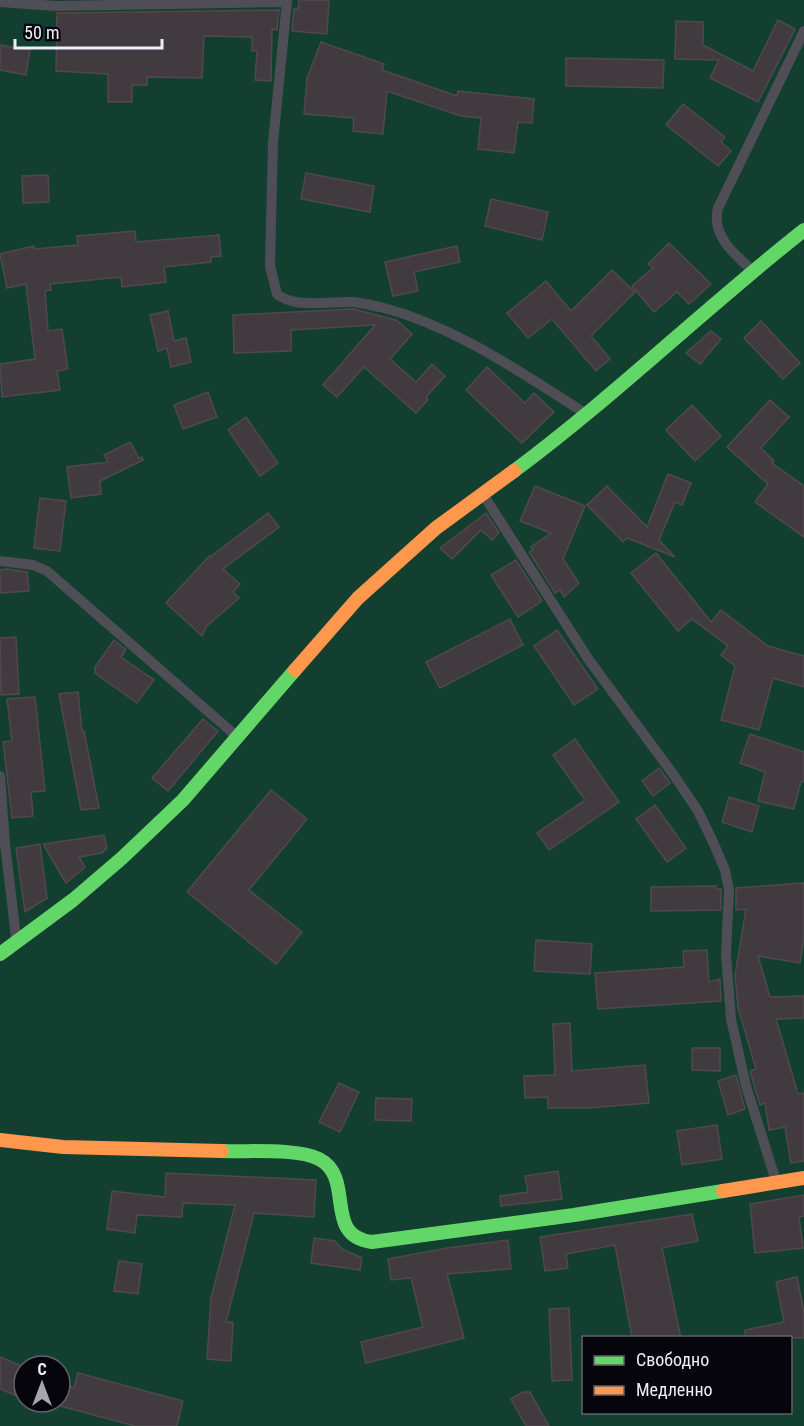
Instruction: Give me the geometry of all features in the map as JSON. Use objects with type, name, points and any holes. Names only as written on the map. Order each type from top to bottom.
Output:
[{"type":"street","points":[[0,954],[17,943],[122,858],[183,800],[236,736],[358,598],[436,528],[638,372],[781,246],[804,230]]},
{"type":"street","points":[[0,1140],[63,1147],[313,1155],[325,1161],[337,1177],[342,1219],[349,1231],[358,1239],[372,1242],[594,1212],[804,1178]]},
{"type":"lane","points":[[0,2],[55,6],[287,1],[273,153],[270,266],[277,294],[288,301],[354,302],[404,315],[449,333],[527,376],[585,414]]},
{"type":"lane","points":[[752,271],[720,236],[716,216],[804,31]]},
{"type":"lane","points":[[483,493],[589,660],[698,811],[725,870],[729,890],[726,974],[730,1018],[746,1086],[776,1182]]},
{"type":"lane","points":[[0,561],[33,566],[47,571],[236,736]]},
{"type":"lane","points":[[0,776],[4,844],[17,943]]},
{"type":"green space","points":[[0,0],[804,0],[804,1426],[0,1426]]},
{"type":"building","points":[[299,0],[329,0],[327,34],[292,31],[294,9],[298,9]]},
{"type":"building","points":[[279,10],[277,30],[272,29],[271,81],[255,80],[257,51],[252,51],[252,37],[204,36],[202,78],[147,77],[147,85],[132,85],[132,102],[108,102],[108,74],[56,71],[57,13]]},
{"type":"building","points":[[778,20],[795,29],[758,102],[710,78],[719,60],[675,59],[676,21],[703,22],[703,45],[753,71]]},
{"type":"building","points":[[321,42],[384,64],[382,70],[457,96],[458,91],[534,99],[532,123],[518,122],[514,153],[478,149],[481,118],[461,116],[387,91],[383,134],[353,131],[354,118],[304,114],[307,79]]},
{"type":"building","points":[[0,45],[30,50],[26,75],[0,70]]},
{"type":"building","points":[[566,58],[664,60],[663,88],[566,86]]},
{"type":"building","points":[[683,104],[725,137],[721,142],[731,151],[718,166],[666,125]]},
{"type":"building","points":[[306,173],[374,186],[370,212],[301,199]]},
{"type":"building","points":[[48,175],[49,202],[23,203],[22,176]]},
{"type":"building","points":[[491,199],[548,212],[542,240],[485,226]]},
{"type":"building","points":[[135,231],[136,242],[219,235],[221,256],[211,257],[211,262],[164,267],[166,282],[122,287],[121,277],[50,284],[51,290],[45,291],[48,331],[62,329],[68,369],[57,371],[60,390],[2,397],[0,364],[35,359],[26,284],[7,288],[0,254],[34,246],[35,249],[78,245],[77,236]]},
{"type":"building","points":[[669,243],[711,284],[689,304],[677,292],[654,312],[632,286],[653,268],[648,264]]},
{"type":"building","points":[[457,246],[460,262],[414,272],[418,291],[393,296],[385,262]]},
{"type":"building","points":[[612,270],[635,292],[591,336],[610,359],[596,371],[552,319],[528,338],[507,313],[546,281],[571,311]]},
{"type":"building","points":[[353,309],[396,320],[412,334],[390,359],[416,382],[432,364],[445,376],[426,397],[428,400],[416,413],[364,367],[337,397],[323,385],[375,325],[291,330],[291,351],[234,353],[233,315]]},
{"type":"building","points":[[168,311],[174,341],[186,338],[191,362],[171,367],[167,348],[158,351],[150,315]]},
{"type":"building","points":[[761,321],[800,363],[783,379],[744,338]]},
{"type":"building","points":[[711,331],[721,339],[700,364],[686,353]]},
{"type":"building","points":[[487,367],[525,403],[534,393],[554,412],[522,443],[466,390]]},
{"type":"building","points":[[208,392],[217,417],[183,429],[174,405]]},
{"type":"building","points":[[770,400],[789,417],[761,448],[774,461],[772,463],[804,486],[804,537],[755,502],[768,484],[727,447]]},
{"type":"building","points":[[692,405],[721,436],[695,461],[666,430]]},
{"type":"building","points":[[246,417],[278,463],[260,476],[228,430]]},
{"type":"building","points":[[130,442],[139,458],[142,457],[143,460],[100,481],[101,494],[71,498],[67,467],[108,462],[104,455]]},
{"type":"building","points":[[668,474],[691,483],[682,505],[675,502],[659,540],[675,557],[627,538],[623,542],[587,505],[607,486],[647,527]]},
{"type":"building","points":[[535,486],[585,506],[563,559],[579,583],[564,597],[560,590],[555,593],[529,552],[533,550],[531,547],[551,533],[520,521]]},
{"type":"building","points":[[40,498],[66,501],[60,551],[34,548]]},
{"type":"building","points":[[268,513],[279,527],[223,569],[240,584],[233,592],[239,598],[207,626],[202,636],[166,603],[209,556]]},
{"type":"building","points":[[486,513],[499,533],[492,540],[481,530],[452,559],[440,548]]},
{"type":"building","points":[[656,553],[711,622],[721,610],[768,646],[804,656],[804,687],[773,678],[759,730],[721,720],[735,666],[721,655],[728,646],[692,619],[678,631],[631,573]]},
{"type":"building","points":[[516,560],[542,601],[518,617],[491,575]]},
{"type":"building","points":[[0,570],[27,572],[29,591],[0,593]]},
{"type":"building","points":[[510,619],[523,645],[440,688],[426,662]]},
{"type":"building","points":[[557,630],[598,689],[574,705],[534,646]]},
{"type":"building","points":[[16,637],[19,694],[1,695],[0,638]]},
{"type":"building","points":[[114,640],[126,650],[121,657],[154,680],[137,703],[95,673],[95,667]]},
{"type":"building","points":[[78,692],[82,731],[84,731],[99,808],[81,810],[59,694]]},
{"type":"building","points":[[35,697],[45,791],[31,792],[33,816],[12,818],[3,742],[12,741],[7,699]]},
{"type":"building","points":[[203,719],[218,731],[168,791],[152,778]]},
{"type":"building","points":[[750,734],[804,752],[804,782],[801,781],[794,809],[758,801],[765,772],[740,763]]},
{"type":"building","points":[[575,739],[619,802],[549,850],[537,833],[585,800],[553,755]]},
{"type":"building","points":[[659,768],[670,783],[653,796],[642,781]]},
{"type":"building","points":[[271,790],[307,819],[249,890],[302,932],[276,964],[187,892]]},
{"type":"building","points":[[729,797],[759,806],[752,832],[722,822]]},
{"type":"building","points":[[655,805],[686,848],[667,862],[636,819]]},
{"type":"building","points":[[104,835],[107,848],[102,853],[79,857],[85,867],[66,883],[43,844]]},
{"type":"building","points":[[40,844],[47,898],[25,912],[16,848]]},
{"type":"building","points":[[804,883],[804,937],[800,963],[758,956],[770,997],[804,996],[804,1018],[776,1019],[798,1094],[804,1093],[804,1161],[791,1163],[785,1127],[769,1130],[765,1103],[760,1105],[750,1071],[756,1069],[738,1008],[735,975],[746,909],[736,910],[736,888]]},
{"type":"building","points":[[716,886],[716,889],[721,889],[721,910],[651,911],[651,887]]},
{"type":"building","points":[[536,940],[592,944],[590,974],[534,971]]},
{"type":"building","points":[[707,950],[709,982],[720,979],[721,1001],[598,1009],[595,973],[684,967],[683,951]]},
{"type":"building","points":[[570,1023],[572,1071],[645,1065],[649,1103],[588,1108],[548,1108],[548,1097],[525,1098],[524,1076],[555,1075],[553,1024]]},
{"type":"building","points":[[692,1048],[720,1048],[720,1071],[692,1070]]},
{"type":"building","points":[[736,1075],[745,1109],[728,1115],[718,1081]]},
{"type":"building","points":[[339,1083],[359,1092],[340,1132],[319,1122]]},
{"type":"building","points":[[376,1098],[412,1099],[411,1121],[375,1120]]},
{"type":"building","points":[[717,1125],[722,1159],[682,1165],[677,1131]]},
{"type":"building","points":[[558,1171],[562,1199],[501,1206],[500,1196],[528,1192],[525,1176]]},
{"type":"building","points":[[166,1173],[316,1180],[314,1217],[254,1213],[226,1322],[233,1322],[231,1361],[207,1359],[211,1298],[235,1205],[183,1203],[182,1217],[137,1215],[135,1233],[107,1229],[112,1191],[165,1197]]},
{"type":"building","points":[[804,1195],[804,1216],[799,1217],[803,1248],[755,1253],[750,1204]]},
{"type":"building","points":[[692,1214],[698,1241],[662,1248],[681,1336],[632,1336],[615,1245],[566,1254],[568,1268],[545,1271],[540,1237]]},
{"type":"building","points":[[314,1238],[335,1241],[342,1249],[362,1258],[360,1270],[311,1263]]},
{"type":"building","points":[[508,1240],[511,1269],[447,1274],[464,1338],[366,1363],[361,1342],[423,1327],[411,1278],[391,1280],[388,1259]]},
{"type":"building","points":[[119,1261],[142,1264],[138,1294],[114,1291]]},
{"type":"building","points":[[797,1277],[804,1313],[804,1338],[745,1336],[745,1330],[784,1322],[776,1282]]},
{"type":"building","points":[[569,1308],[572,1380],[552,1381],[549,1309]]},
{"type":"building","points":[[0,1357],[12,1362],[12,1394],[0,1389]]},
{"type":"building","points":[[78,1373],[183,1401],[177,1426],[135,1426],[72,1409],[72,1387],[74,1388]]},
{"type":"building","points":[[523,1392],[530,1392],[549,1426],[526,1426],[511,1399]]},
{"type":"traffic: fast","points":[[514,471],[588,413],[804,230]]},
{"type":"traffic: fast","points":[[0,954],[73,900],[122,858],[183,800],[295,670]]},
{"type":"traffic: fast","points":[[222,1151],[286,1152],[319,1159],[330,1168],[336,1179],[343,1218],[348,1229],[357,1237],[372,1242],[574,1215],[723,1191]]},
{"type":"traffic: slow","points":[[295,670],[358,598],[436,528],[514,471]]},
{"type":"traffic: slow","points":[[0,1140],[63,1147],[222,1151]]},
{"type":"traffic: slow","points":[[723,1191],[804,1178]]}]
